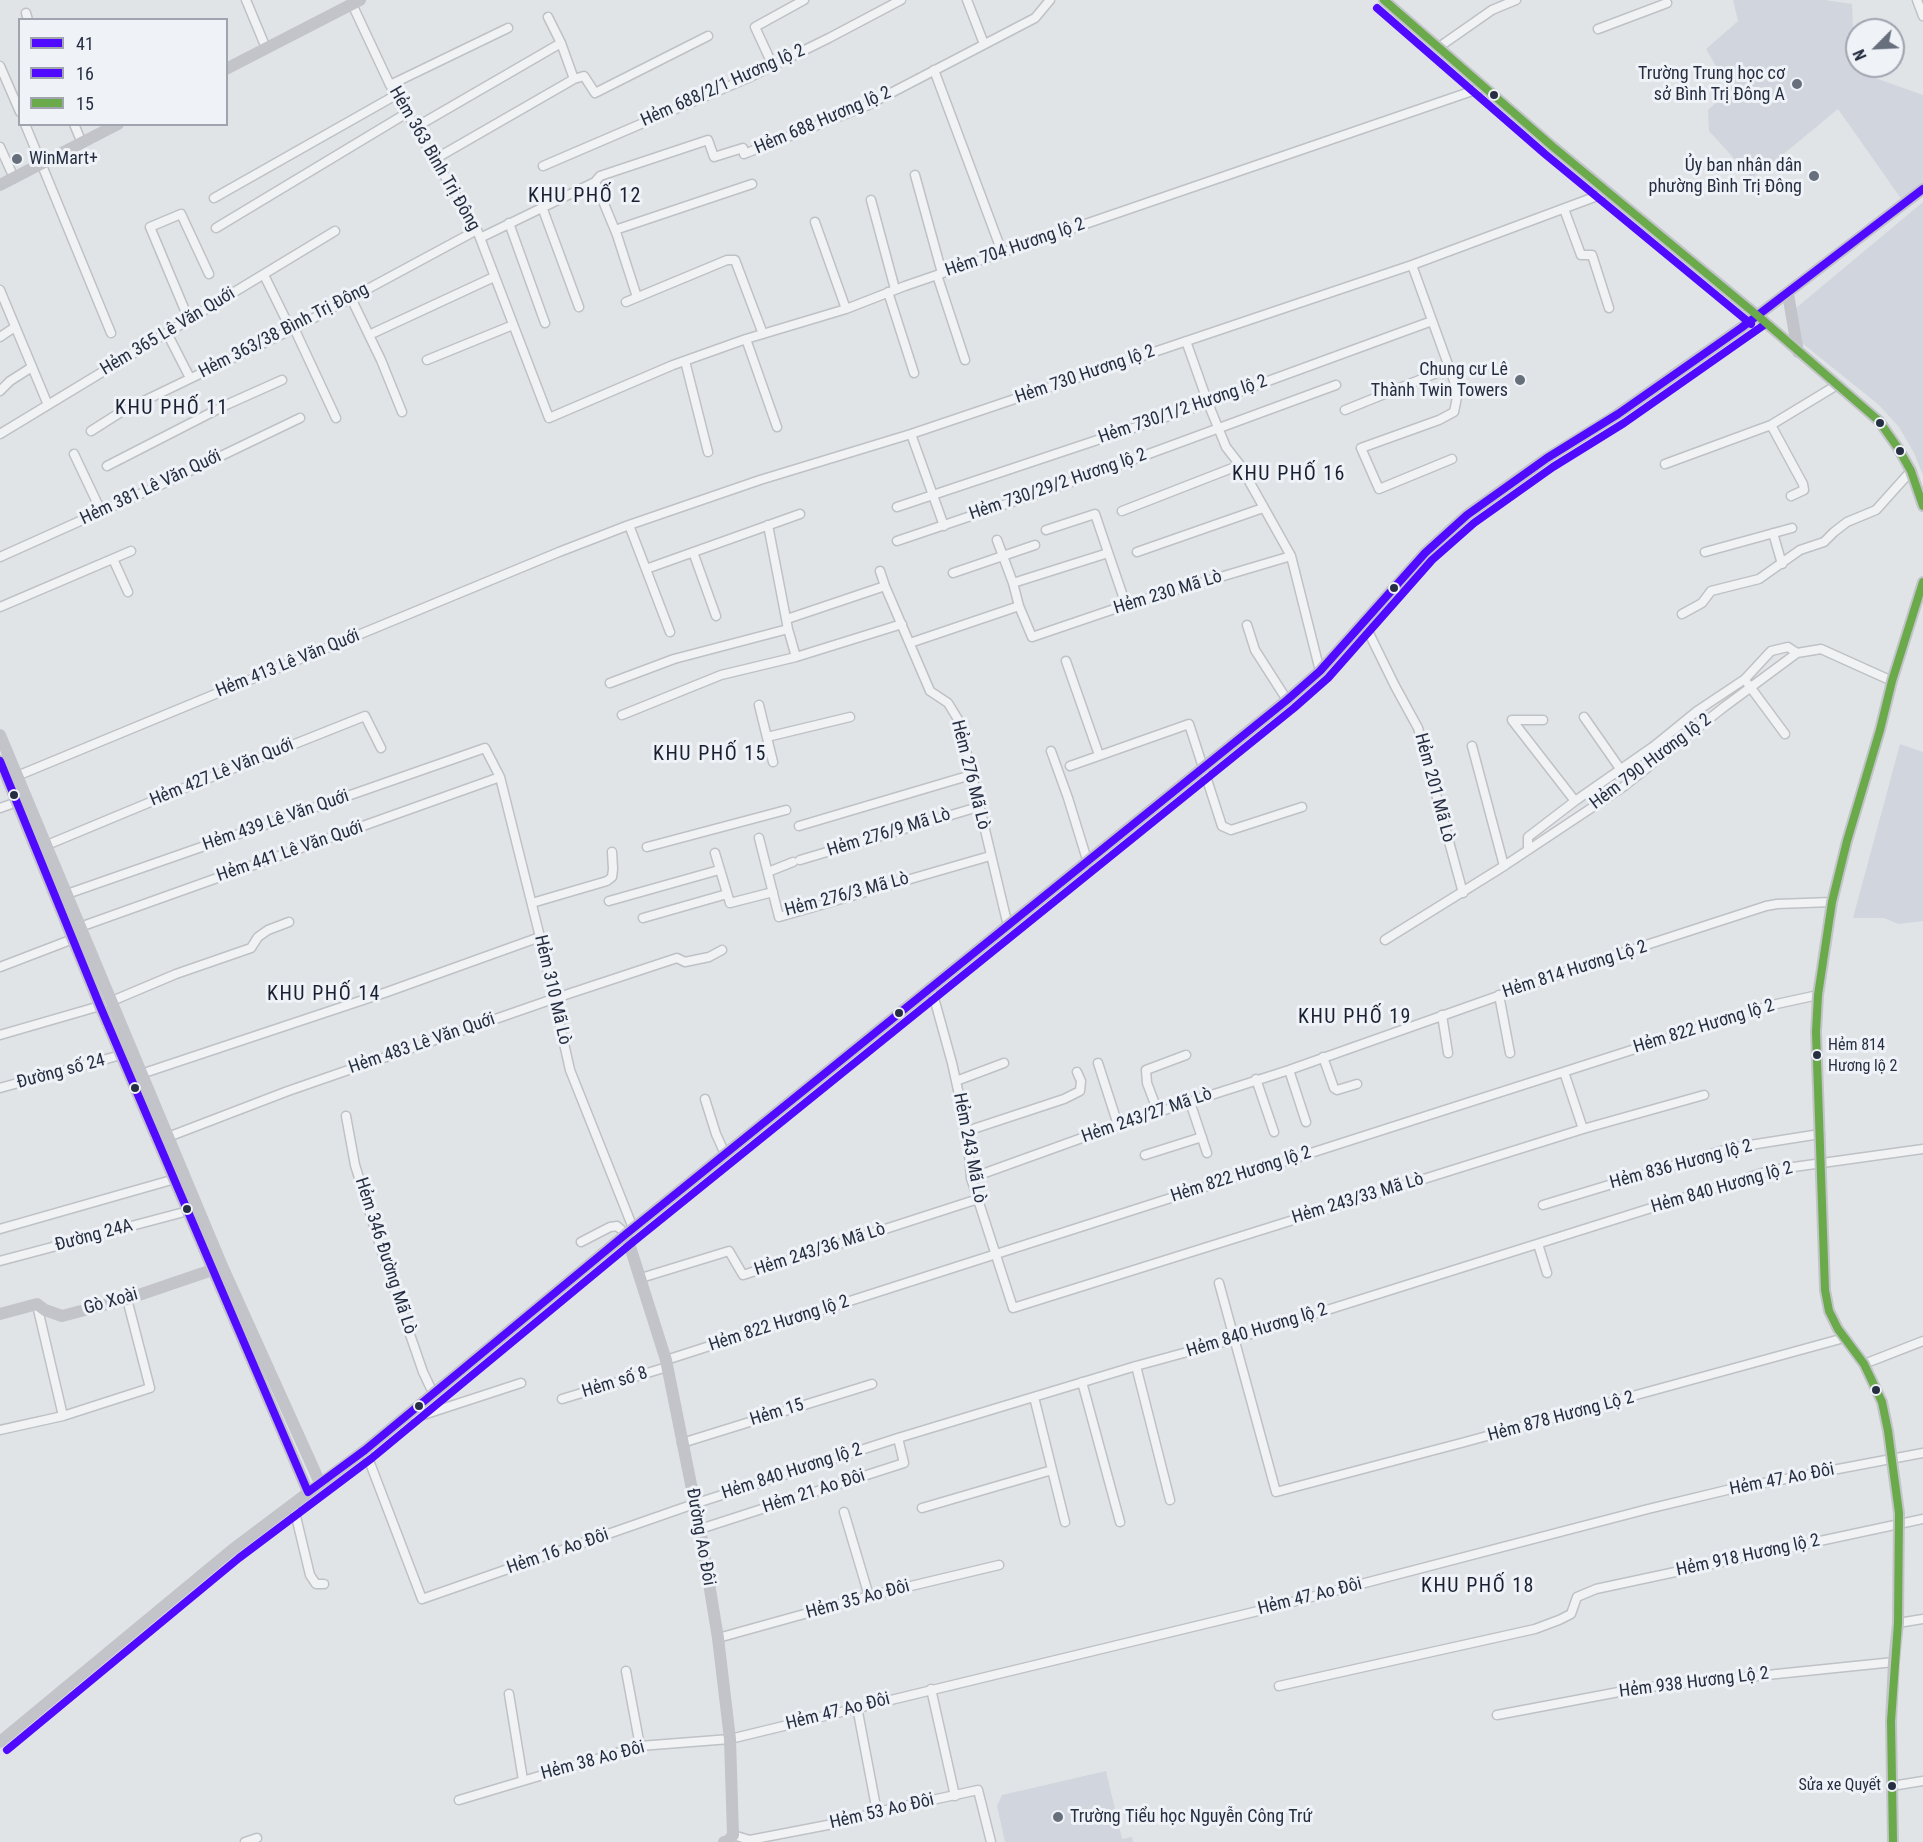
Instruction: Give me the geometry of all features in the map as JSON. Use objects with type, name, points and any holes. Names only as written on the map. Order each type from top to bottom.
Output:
[{"type":"main road","points":[[1384,0],[1879,421],[1894,441],[1911,471],[1923,506]]},
{"type":"main road","points":[[228,68],[356,2]]},
{"type":"main road","points":[[0,185],[114,126]]},
{"type":"main road","points":[[0,1742],[232,1550],[365,1450],[630,1231],[1287,700],[1320,671],[1425,553],[1467,515],[1539,464],[1618,414],[1758,316],[1923,189]]},
{"type":"main road","points":[[1788,294],[1798,352]]},
{"type":"main road","points":[[1893,1842],[1891,1721],[1898,1623],[1900,1523],[1882,1402],[1864,1364],[1844,1338],[1829,1311],[1825,1290],[1816,1059],[1818,995],[1832,902],[1892,681],[1923,582]]},
{"type":"main road","points":[[0,735],[47,845],[51,870],[73,939],[141,1074],[168,1137],[217,1268],[308,1492]]},
{"type":"main road","points":[[0,761],[16,802],[51,870],[67,894],[106,1004],[121,1055],[188,1211],[320,1484]]},
{"type":"main road","name":"Đường Ao Đôi","points":[[630,1231],[641,1278],[667,1363],[700,1529],[718,1638],[730,1738],[731,1840]]},
{"type":"main road","name":"Gò Xoài","points":[[37,1304],[45,1310],[62,1316],[127,1299],[217,1268]]},
{"type":"main road","points":[[0,1314],[37,1304]]},
{"type":"street","points":[[246,0],[266,48]]},
{"type":"street","points":[[773,66],[755,27],[804,0]]},
{"type":"street","name":"Hẻm 688/2/1 Hương lộ 2","points":[[543,166],[773,66],[901,0]]},
{"type":"street","points":[[967,0],[984,44]]},
{"type":"street","name":"Hẻm 688 Hương lộ 2","points":[[595,182],[600,176],[708,141],[714,157],[743,148],[744,154],[866,106],[1035,18],[1050,0]]},
{"type":"street","points":[[1439,47],[1492,10],[1516,0]]},
{"type":"street","points":[[1917,0],[1923,16]]},
{"type":"street","name":"Hẻm 363 Bình Trị Đông","points":[[356,2],[390,85],[478,234],[549,418]]},
{"type":"street","points":[[1598,29],[1667,3]]},
{"type":"street","points":[[548,17],[561,42],[574,80]]},
{"type":"street","points":[[390,85],[508,28]]},
{"type":"street","points":[[435,159],[574,80],[584,76],[595,93],[708,36]]},
{"type":"street","points":[[416,127],[561,42]]},
{"type":"street","points":[[0,66],[18,107]]},
{"type":"street","points":[[934,70],[1002,252]]},
{"type":"street","name":"Hẻm 704 Hương lộ 2","points":[[549,418],[685,361],[746,339],[846,309],[1002,252],[1484,87]]},
{"type":"street","points":[[214,198],[396,95]]},
{"type":"street","points":[[216,228],[407,113]]},
{"type":"street","points":[[26,126],[111,333]]},
{"type":"street","points":[[75,126],[82,143]]},
{"type":"street","points":[[0,147],[14,178]]},
{"type":"street","points":[[915,175],[939,274],[965,360]]},
{"type":"street","points":[[595,182],[615,230],[637,297]]},
{"type":"street","name":"Hẻm 363/38 Bình Trị Đông","points":[[91,431],[121,412],[293,329],[478,234],[508,223],[595,182]]},
{"type":"street","points":[[615,230],[752,184]]},
{"type":"street","name":"Hẻm 730 Hương lộ 2","points":[[559,552],[629,525],[760,480],[911,434],[1412,265],[1608,192]]},
{"type":"street","points":[[871,200],[914,373]]},
{"type":"street","points":[[542,207],[579,307]]},
{"type":"street","points":[[1564,209],[1581,255],[1592,255],[1609,308]]},
{"type":"street","points":[[189,320],[150,227],[181,214],[209,274]]},
{"type":"street","points":[[815,222],[846,309]]},
{"type":"street","points":[[508,223],[545,323]]},
{"type":"street","name":"Hẻm 365 Lê Văn Quới","points":[[0,434],[335,231]]},
{"type":"street","points":[[626,302],[727,260],[735,260],[764,334]]},
{"type":"street","points":[[1412,265],[1458,392],[1454,412],[1439,420],[1361,448],[1379,489],[1452,459]]},
{"type":"street","points":[[264,275],[336,418]]},
{"type":"street","points":[[369,335],[494,277]]},
{"type":"street","points":[[0,290],[48,405]]},
{"type":"street","points":[[351,298],[402,412]]},
{"type":"street","name":"Hẻm 730/1/2 Hương lộ 2","points":[[897,507],[1208,403],[1432,321]]},
{"type":"street","points":[[427,360],[513,325]]},
{"type":"street","points":[[0,337],[15,327]]},
{"type":"street","points":[[167,333],[190,378]]},
{"type":"street","points":[[746,339],[777,427]]},
{"type":"street","points":[[1186,341],[1226,447],[1240,465],[1291,556],[1320,671]]},
{"type":"street","points":[[685,361],[708,452]]},
{"type":"street","points":[[0,391],[10,381],[32,367]]},
{"type":"street","points":[[1345,410],[1449,368]]},
{"type":"street","points":[[107,466],[226,405],[282,380]]},
{"type":"street","name":"Hẻm 730/29/2 Hương lộ 2","points":[[897,541],[1086,477],[1336,385]]},
{"type":"street","points":[[1665,464],[1771,425],[1837,385]]},
{"type":"street","name":"Hẻm 381 Lê Văn Quới","points":[[0,556],[169,481],[300,418]]},
{"type":"street","points":[[1771,425],[1803,484],[1804,490],[1791,496]]},
{"type":"street","points":[[911,434],[944,525]]},
{"type":"street","points":[[74,454],[101,511]]},
{"type":"street","points":[[1122,511],[1240,465]]},
{"type":"street","points":[[1682,614],[1702,603],[1711,591],[1759,579],[1800,550],[1824,542],[1847,522],[1876,510],[1911,471]]},
{"type":"street","points":[[1137,552],[1263,508]]},
{"type":"street","points":[[646,569],[800,514]]},
{"type":"street","points":[[1046,530],[1095,514],[1126,605]]},
{"type":"street","points":[[629,525],[670,632]]},
{"type":"street","points":[[768,525],[796,657]]},
{"type":"street","points":[[1705,552],[1792,528]]},
{"type":"street","points":[[1773,533],[1782,564]]},
{"type":"street","name":"Hẻm 230 Mã Lò","points":[[997,540],[1032,637],[1126,605],[1291,556]]},
{"type":"street","points":[[953,573],[1035,545]]},
{"type":"street","points":[[0,607],[131,551]]},
{"type":"street","name":"Hẻm 413 Lê Văn Quới","points":[[17,776],[559,552]]},
{"type":"street","points":[[693,552],[716,616]]},
{"type":"street","points":[[1013,583],[1108,553]]},
{"type":"street","points":[[113,559],[128,592]]},
{"type":"street","name":"Hẻm 276 Mã Lò","points":[[880,571],[930,691],[948,703],[958,721],[1008,926]]},
{"type":"street","points":[[787,619],[885,586]]},
{"type":"street","points":[[910,643],[1019,606]]},
{"type":"street","name":"Hẻm 201 Mã Lò","points":[[1364,623],[1418,728],[1463,893]]},
{"type":"street","points":[[622,715],[721,675],[796,657],[902,624]]},
{"type":"street","points":[[1247,625],[1254,650],[1287,700]]},
{"type":"street","points":[[610,683],[674,659],[789,629]]},
{"type":"street","points":[[1528,850],[1528,837],[1654,746],[1697,711],[1745,679],[1771,651],[1788,647],[1797,653],[1821,649],[1892,681]]},
{"type":"street","name":"Hẻm 790 Hương lộ 2","points":[[1385,940],[1463,893],[1623,788],[1750,687],[1797,653]]},
{"type":"street","points":[[1066,661],[1099,755]]},
{"type":"street","points":[[1745,679],[1785,734]]},
{"type":"street","points":[[759,705],[772,762]]},
{"type":"street","name":"Hẻm 427 Lê Văn Quới","points":[[47,845],[365,716],[381,748]]},
{"type":"street","points":[[767,737],[850,717]]},
{"type":"street","points":[[1584,717],[1620,770]]},
{"type":"street","points":[[1543,720],[1512,720],[1575,801]]},
{"type":"street","points":[[1070,766],[1189,724],[1220,824],[1226,829],[1231,830],[1302,807]]},
{"type":"street","points":[[1472,746],[1504,866]]},
{"type":"street","name":"Hẻm 310 Mã Lò","points":[[485,748],[500,777],[532,903],[570,1070],[630,1231]]},
{"type":"street","name":"Hẻm 439 Lê Văn Quới","points":[[67,894],[485,748]]},
{"type":"street","points":[[1051,751],[1088,863]]},
{"type":"street","points":[[799,826],[971,775]]},
{"type":"street","name":"Hẻm 441 Lê Văn Quới","points":[[80,927],[500,777]]},
{"type":"street","points":[[0,808],[16,802]]},
{"type":"street","name":"Hẻm 276/9 Mã Lò","points":[[768,872],[797,861],[978,807]]},
{"type":"street","points":[[647,847],[786,810]]},
{"type":"street","name":"Hẻm 276/3 Mã Lò","points":[[759,838],[779,917],[990,856]]},
{"type":"street","points":[[532,903],[607,881],[612,876],[612,852]]},
{"type":"street","points":[[715,853],[729,903],[773,892]]},
{"type":"street","points":[[609,901],[719,870]]},
{"type":"street","points":[[643,918],[727,894]]},
{"type":"street","name":"Hẻm 814 Hương Lộ 2","points":[[1323,1057],[1499,995],[1766,906],[1832,902]]},
{"type":"street","points":[[0,1035],[106,1004],[176,974],[251,948],[268,930],[289,922]]},
{"type":"street","points":[[141,1074],[387,992],[540,937]]},
{"type":"street","points":[[0,967],[73,939]]},
{"type":"street","name":"Hẻm 483 Lê Văn Quới","points":[[168,1137],[288,1091],[553,999],[677,958],[685,962],[710,957],[722,950]]},
{"type":"street","name":"Hẻm 243 Mã Lò","points":[[931,987],[967,1131],[971,1178],[1013,1308]]},
{"type":"street","points":[[1499,995],[1510,1053]]},
{"type":"street","name":"Hẻm 822 Hương lộ 2","points":[[667,1363],[1097,1220],[1772,1005],[1818,995]]},
{"type":"street","points":[[1442,1015],[1448,1053]]},
{"type":"street","name":"Đường số 24","points":[[0,1088],[121,1055]]},
{"type":"street","points":[[1158,1112],[1147,1083],[1146,1070],[1186,1055]]},
{"type":"street","points":[[1323,1057],[1334,1088],[1337,1090],[1357,1084]]},
{"type":"street","name":"Hẻm 243/27 Mã Lò","points":[[971,1178],[1118,1125],[1323,1057]]},
{"type":"street","points":[[1098,1062],[1118,1125]]},
{"type":"street","points":[[956,1081],[1004,1063]]},
{"type":"street","points":[[1289,1070],[1306,1122]]},
{"type":"street","points":[[967,1131],[1064,1099],[1080,1091],[1081,1081],[1077,1072]]},
{"type":"street","points":[[1564,1072],[1583,1129]]},
{"type":"street","points":[[1256,1080],[1274,1132]]},
{"type":"street","name":"Hẻm 243/33 Mã Lò","points":[[1013,1308],[1583,1129],[1704,1095]]},
{"type":"street","points":[[705,1099],[725,1154]]},
{"type":"street","points":[[1190,1102],[1207,1153]]},
{"type":"street","name":"Hẻm 346 Đường Mã Lò","points":[[346,1116],[355,1165],[388,1270],[423,1372],[433,1393]]},
{"type":"street","name":"Hẻm 836 Hương lộ 2","points":[[1543,1204],[1731,1148],[1820,1134]]},
{"type":"street","points":[[1145,1155],[1202,1137]]},
{"type":"street","name":"Hẻm 840 Hương lộ 2","points":[[694,1504],[898,1438],[1136,1366],[1235,1339],[1772,1170],[1923,1149]]},
{"type":"street","points":[[0,1229],[175,1179]]},
{"type":"street","name":"Hẻm 243/36 Mã Lò","points":[[641,1278],[729,1251],[742,1275],[978,1199]]},
{"type":"street","name":"Đường 24A","points":[[0,1261],[188,1211]]},
{"type":"street","points":[[581,1242],[610,1227],[617,1226],[630,1231]]},
{"type":"street","points":[[1538,1244],[1547,1273]]},
{"type":"street","points":[[1219,1283],[1235,1339]]},
{"type":"street","points":[[0,1430],[63,1416],[150,1388],[127,1299]]},
{"type":"street","points":[[37,1304],[63,1416]]},
{"type":"street","name":"Hẻm 878 Hương Lộ 2","points":[[1235,1339],[1276,1492],[1465,1443],[1844,1338]]},
{"type":"street","points":[[1864,1364],[1923,1341]]},
{"type":"street","name":"Hẻm số 8","points":[[562,1399],[667,1363]]},
{"type":"street","points":[[1136,1366],[1170,1500]]},
{"type":"street","points":[[1082,1382],[1120,1522]]},
{"type":"street","points":[[409,1414],[417,1417],[521,1383]]},
{"type":"street","name":"Hẻm 15","points":[[682,1443],[872,1384]]},
{"type":"street","points":[[1034,1397],[1065,1522]]},
{"type":"street","name":"Hẻm 21 Ao Đôi","points":[[700,1529],[904,1463],[898,1438]]},
{"type":"street","name":"Hẻm 16 Ao Đôi","points":[[365,1450],[422,1599],[694,1504]]},
{"type":"street","name":"Hẻm 47 Ao Đôi","points":[[730,1738],[1266,1609],[1727,1490],[1923,1454]]},
{"type":"street","points":[[922,1508],[1053,1470]]},
{"type":"street","points":[[293,1504],[310,1575],[316,1584],[324,1584]]},
{"type":"street","points":[[844,1512],[869,1596]]},
{"type":"street","name":"Hẻm 918 Hương lộ 2","points":[[1279,1686],[1535,1629],[1571,1614],[1577,1597],[1596,1590],[1923,1519]]},
{"type":"street","name":"Hẻm 35 Ao Đôi","points":[[718,1638],[869,1596],[999,1565]]},
{"type":"street","points":[[1898,1623],[1923,1619]]},
{"type":"street","name":"Hẻm 938 Hương Lộ 2","points":[[1497,1715],[1640,1688],[1894,1662]]},
{"type":"street","points":[[626,1671],[640,1746]]},
{"type":"street","points":[[931,1689],[955,1796]]},
{"type":"street","points":[[509,1694],[524,1780]]},
{"type":"street","points":[[857,1707],[877,1812]]},
{"type":"street","name":"Hẻm 38 Ao Đôi","points":[[459,1800],[640,1746],[730,1738]]},
{"type":"street","points":[[1892,1786],[1923,1781]]},
{"type":"street","name":"Hẻm 53 Ao Đôi","points":[[731,1840],[750,1840],[838,1823],[978,1790],[991,1842]]},
{"type":"street","points":[[245,1842],[257,1838]]},
{"type":"shaded area","name":"Trường Trung học cơ sở Bình Trị Đông A","points":[[1733,0],[1825,0],[1852,4],[1852,18],[1845,18],[1845,78],[1875,78],[1923,95],[1923,183],[1902,200],[1838,109],[1752,178],[1709,131],[1708,110],[1730,90],[1706,49],[1738,21]]},
{"type":"shaded area","points":[[1923,202],[1923,475],[1899,427],[1879,405],[1802,343],[1796,308]]},
{"type":"shaded area","points":[[1900,744],[1923,752],[1923,921],[1898,924],[1884,918],[1853,918]]},
{"type":"shaded area","name":"Trường Tiểu học Nguyễn Công Trứ","points":[[1106,1771],[1122,1839],[1132,1837],[1133,1842],[1005,1842],[997,1806],[1002,1795]]},
{"type":"transit line","name":"15","points":[[1384,0],[1552,146],[1758,316],[1879,421],[1911,471],[1923,506]]},
{"type":"transit line","name":"16","points":[[1377,8],[1545,154],[1751,324]]},
{"type":"transit line","name":"41","points":[[0,761],[100,1006],[308,1492],[365,1450],[626,1234],[1287,700],[1320,671],[1425,553],[1467,515],[1547,458],[1618,414],[1741,328],[1923,189]]},
{"type":"transit line","name":"16","points":[[7,1750],[239,1558],[372,1458],[633,1242],[1294,708],[1328,678],[1432,560],[1474,523],[1553,467],[1624,423],[1764,325]]},
{"type":"transit line","name":"15","points":[[1893,1842],[1891,1721],[1898,1623],[1899,1513],[1882,1402],[1864,1364],[1838,1329],[1829,1311],[1825,1290],[1816,1032],[1818,995],[1832,902],[1892,681],[1923,582]]},
{"type":"place","name":"Trường Trung học cơ sở Bình Trị Đông A","points":[[1797,84]]},
{"type":"place","name":"WinMart+","points":[[17,159]]},
{"type":"place","name":"Ủy ban nhân dân phường Bình Trị Đông","points":[[1814,176]]},
{"type":"place","name":"Chung cư Lê Thành Twin Towers","points":[[1520,380]]},
{"type":"place","name":"Hẻm 814 Hương lộ 2","points":[[1817,1055]]},
{"type":"place","name":"Sửa xe Quyết","points":[[1892,1786]]},
{"type":"place","name":"Trường Tiểu học Nguyễn Công Trứ","points":[[1058,1817]]},
{"type":"district","name":"KHU PHỐ 12","points":[[585,197]]},
{"type":"district","name":"KHU PHỐ 11","points":[[172,409]]},
{"type":"district","name":"KHU PHỐ 16","points":[[1289,475]]},
{"type":"district","name":"KHU PHỐ 15","points":[[710,755]]},
{"type":"district","name":"KHU PHỐ 14","points":[[324,995]]},
{"type":"district","name":"KHU PHỐ 19","points":[[1355,1018]]},
{"type":"district","name":"KHU PHỐ 18","points":[[1478,1587]]}]
